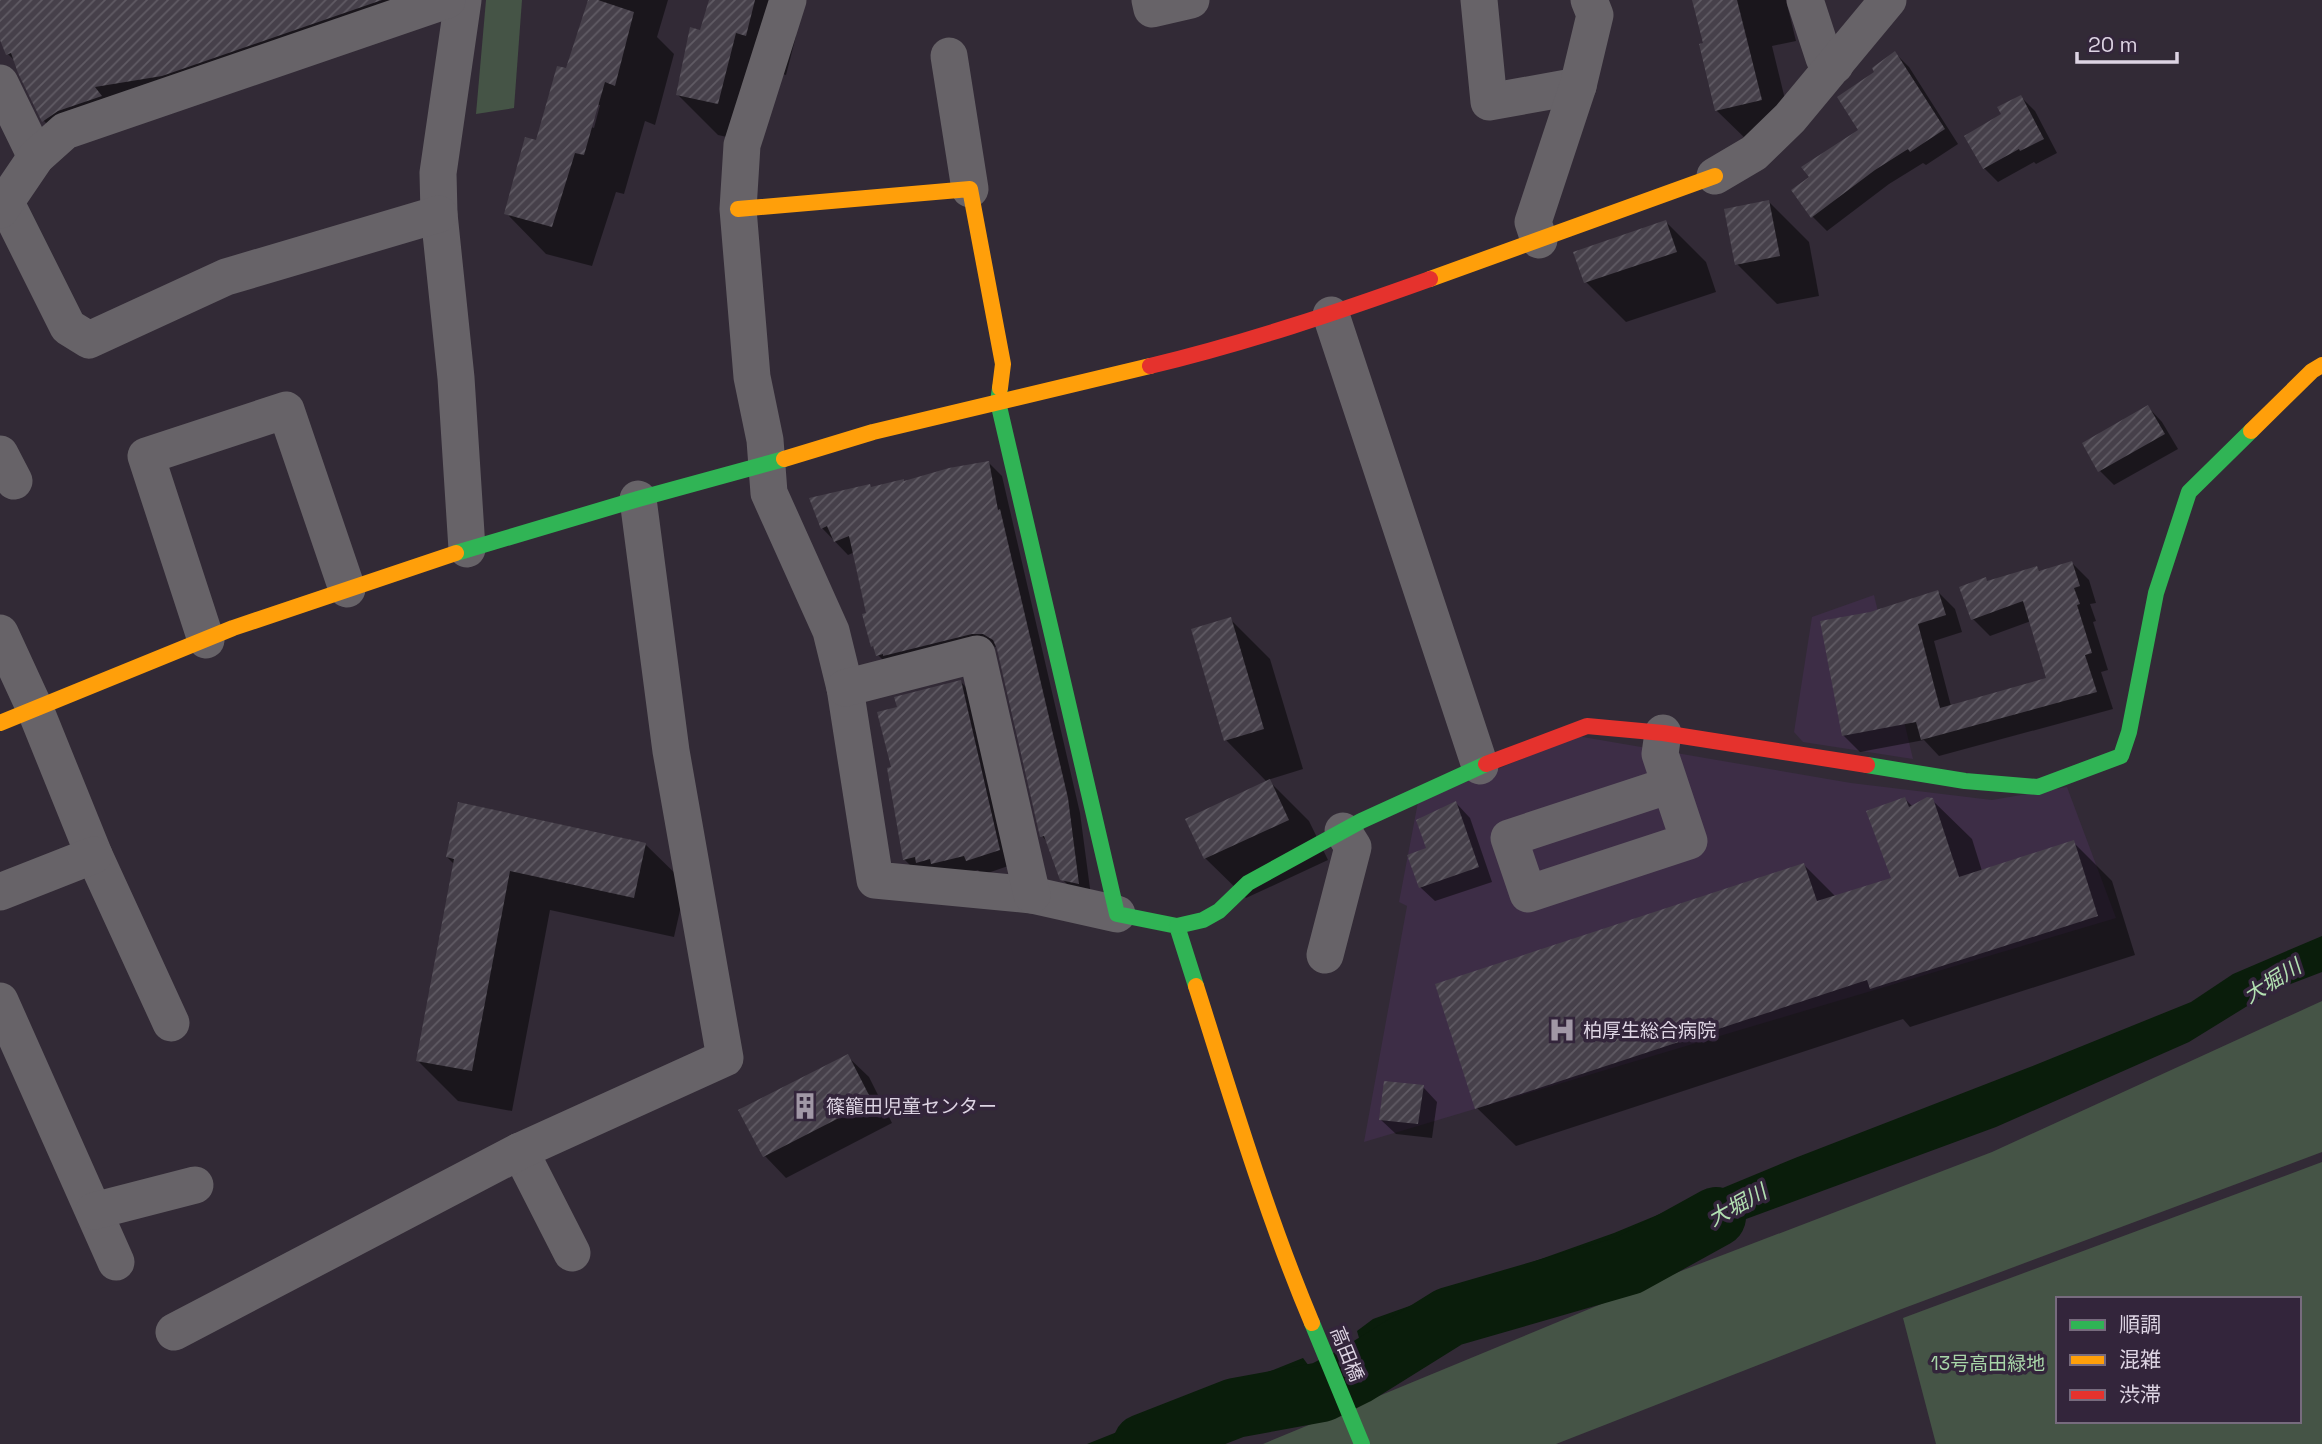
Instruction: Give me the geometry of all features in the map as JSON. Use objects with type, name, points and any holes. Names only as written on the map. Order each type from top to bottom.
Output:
[{"type":"street","points":[[439,214],[226,277],[89,340],[68,327],[3,206],[36,157],[65,131],[447,0]]},
{"type":"street","points":[[463,0],[438,173],[439,214],[456,378],[467,549]]},
{"type":"street","points":[[788,0],[742,145],[738,209],[752,377],[765,440],[769,494],[831,631],[845,688],[875,880],[1031,895],[1177,926],[1203,920],[1219,911],[1248,883],[1343,831],[1480,766],[1587,726],[1663,733],[1965,781],[2038,787],[2121,756],[2129,732],[2156,593],[2189,492],[2312,370],[2322,365]]},
{"type":"street","points":[[1150,0],[1152,9],[1191,0]]},
{"type":"street","points":[[1479,0],[1489,102],[1578,86]]},
{"type":"street","points":[[1539,240],[1532,222],[1578,86],[1595,15],[1589,0]]},
{"type":"street","points":[[1805,0],[1824,58],[1835,65]]},
{"type":"street","points":[[0,723],[233,628],[467,549],[873,432],[1199,354],[1331,315],[1715,176],[1754,153],[1790,118],[1888,0]]},
{"type":"street","points":[[949,56],[970,189],[1003,364],[998,402],[1117,914]]},
{"type":"street","points":[[0,83],[36,157]]},
{"type":"street","points":[[738,209],[970,189]]},
{"type":"street","points":[[1331,315],[1480,766]]},
{"type":"street","points":[[206,640],[146,456],[286,410],[347,589]]},
{"type":"street","points":[[174,1332],[520,1151],[725,1058],[671,751],[638,499]]},
{"type":"street","points":[[0,633],[35,709],[94,855],[171,1023]]},
{"type":"street","points":[[845,688],[977,654],[1031,895]]},
{"type":"street","points":[[1663,733],[1660,754],[1670,785]]},
{"type":"street","points":[[1325,955],[1353,847],[1343,831]]},
{"type":"street","points":[[0,892],[94,855]]},
{"type":"street","name":"高田橋","points":[[1177,926],[1294,1280],[1362,1444]]},
{"type":"street","points":[[0,1001],[116,1262]]},
{"type":"street","points":[[520,1151],[572,1253]]},
{"type":"street","points":[[94,1211],[195,1185]]},
{"type":"shaded area","points":[[1874,595],[1913,759],[1803,742],[1794,732],[1812,617]]},
{"type":"shaded area","name":"柏厚生総合病院","points":[[1577,736],[1851,783],[1992,800],[2067,787],[2116,918],[1364,1142],[1407,906],[1399,902],[1418,802]]},
{"type":"green space","points":[[486,0],[522,0],[514,108],[476,114]]},
{"type":"green space","points":[[2322,1001],[2322,1152],[1899,1310],[1556,1444],[1263,1444],[1681,1271],[1992,1152]]},
{"type":"green space","name":"13号高田緑地","points":[[2322,1162],[2322,1444],[1936,1444],[1903,1318]]},
{"type":"water","points":[[2322,936],[2322,972],[2270,992],[2189,1042],[1996,1127],[1640,1258],[1490,1310],[1366,1362],[1357,1331],[1373,1319],[1614,1233],[1795,1158],[2030,1067],[2191,1002],[2233,974]]},
{"type":"water","points":[[1303,1358],[1326,1389],[1252,1408],[1173,1444],[1087,1444]]},
{"type":"building","points":[[0,0],[382,0],[162,76],[95,87],[102,96],[58,111],[42,122],[11,53],[6,55],[0,40]]},
{"type":"building","points":[[588,0],[598,0],[634,12],[615,86],[605,82],[584,155],[575,153],[552,227],[504,214],[525,137],[536,140],[557,66],[566,68]]},
{"type":"building","points":[[709,0],[755,0],[746,36],[736,33],[718,104],[676,95],[690,27],[700,30]]},
{"type":"building","points":[[1692,0],[1737,0],[1762,100],[1715,111]]},
{"type":"building","points":[[1895,51],[1945,129],[1910,152],[1908,149],[1875,170],[1811,218],[1791,190],[1809,177],[1801,167],[1858,130],[1837,97],[1874,72],[1872,68]]},
{"type":"building","points":[[2021,95],[2044,139],[1983,169],[1964,136],[2001,114],[1997,107]]},
{"type":"building","points":[[1769,200],[1780,256],[1735,265],[1724,209]]},
{"type":"building","points":[[1666,220],[1677,252],[1584,283],[1573,252]]},
{"type":"building","points":[[2148,405],[2165,434],[2098,472],[2082,443]]},
{"type":"building","points":[[989,461],[998,510],[1000,509],[1068,798],[1079,884],[1060,880],[1044,836],[1040,837],[993,640],[983,634],[972,634],[876,656],[862,614],[866,613],[849,536],[834,542],[827,526],[821,529],[809,498],[870,484],[871,487],[904,481],[949,468]]},
{"type":"building","points":[[2072,561],[2080,586],[2074,588],[2080,604],[2077,605],[2092,653],[2085,655],[2097,692],[1921,740],[1916,722],[1842,736],[1820,621],[1870,612],[1938,590],[1946,615],[1918,624],[1940,708],[2046,678],[2023,601],[1971,620],[1959,587],[1986,577],[1987,581],[2037,566],[2039,571]]},
{"type":"building","points":[[1231,617],[1264,729],[1224,741],[1191,629]]},
{"type":"building","points":[[961,680],[1000,850],[966,861],[964,856],[931,864],[930,859],[916,863],[915,857],[903,860],[887,768],[891,767],[877,712],[897,707],[894,697]]},
{"type":"building","points":[[1270,779],[1289,820],[1204,859],[1185,819]]},
{"type":"building","name":"柏厚生総合病院","points":[[1905,797],[1909,807],[1927,797],[1933,798],[1959,877],[2074,840],[2098,916],[1870,989],[1867,980],[1475,1109],[1435,984],[1804,863],[1817,901],[1891,878],[1866,811]]},
{"type":"building","points":[[1456,801],[1479,867],[1419,888],[1407,855],[1426,848],[1416,820]]},
{"type":"building","points":[[458,802],[646,843],[634,898],[510,871],[472,1071],[416,1061],[454,859],[446,857]]},
{"type":"building","name":"篠籠田児童センター","points":[[848,1054],[872,1101],[763,1157],[738,1110]]},
{"type":"building","points":[[1384,1081],[1424,1085],[1418,1124],[1379,1120]]},
{"type":"waterway","name":"大堀川","points":[[1143,1444],[1235,1408],[1322,1392],[1356,1375],[1449,1317],[1629,1265],[1716,1217]]},
{"type":"traffic: fast","points":[[1000,388],[998,402],[1117,914],[1177,926],[1196,986]]},
{"type":"traffic: fast","points":[[1867,765],[1965,781],[2038,787],[2121,756],[2129,732],[2156,593],[2189,492],[2251,431]]},
{"type":"traffic: fast","points":[[456,553],[784,459]]},
{"type":"traffic: fast","points":[[1177,926],[1203,920],[1219,911],[1248,883],[1361,821],[1486,764]]},
{"type":"traffic: fast","points":[[1312,1323],[1362,1444]]},
{"type":"traffic: slow","points":[[1430,279],[1715,176]]},
{"type":"traffic: slow","points":[[738,209],[970,189],[1003,364],[1000,388]]},
{"type":"traffic: slow","points":[[2251,431],[2312,371],[2322,365]]},
{"type":"traffic: slow","points":[[784,459],[873,432],[1150,366]]},
{"type":"traffic: slow","points":[[0,723],[233,628],[456,553]]},
{"type":"traffic: slow","points":[[1196,986],[1236,1114],[1312,1323]]},
{"type":"traffic: jam","points":[[1150,366],[1292,326],[1430,279]]},
{"type":"traffic: jam","points":[[1486,764],[1587,726],[1663,733],[1867,765]]},
{"type":"place","name":"柏厚生総合病院","points":[[1562,1030]]},
{"type":"place","name":"篠籠田児童センター","points":[[805,1106]]}]
